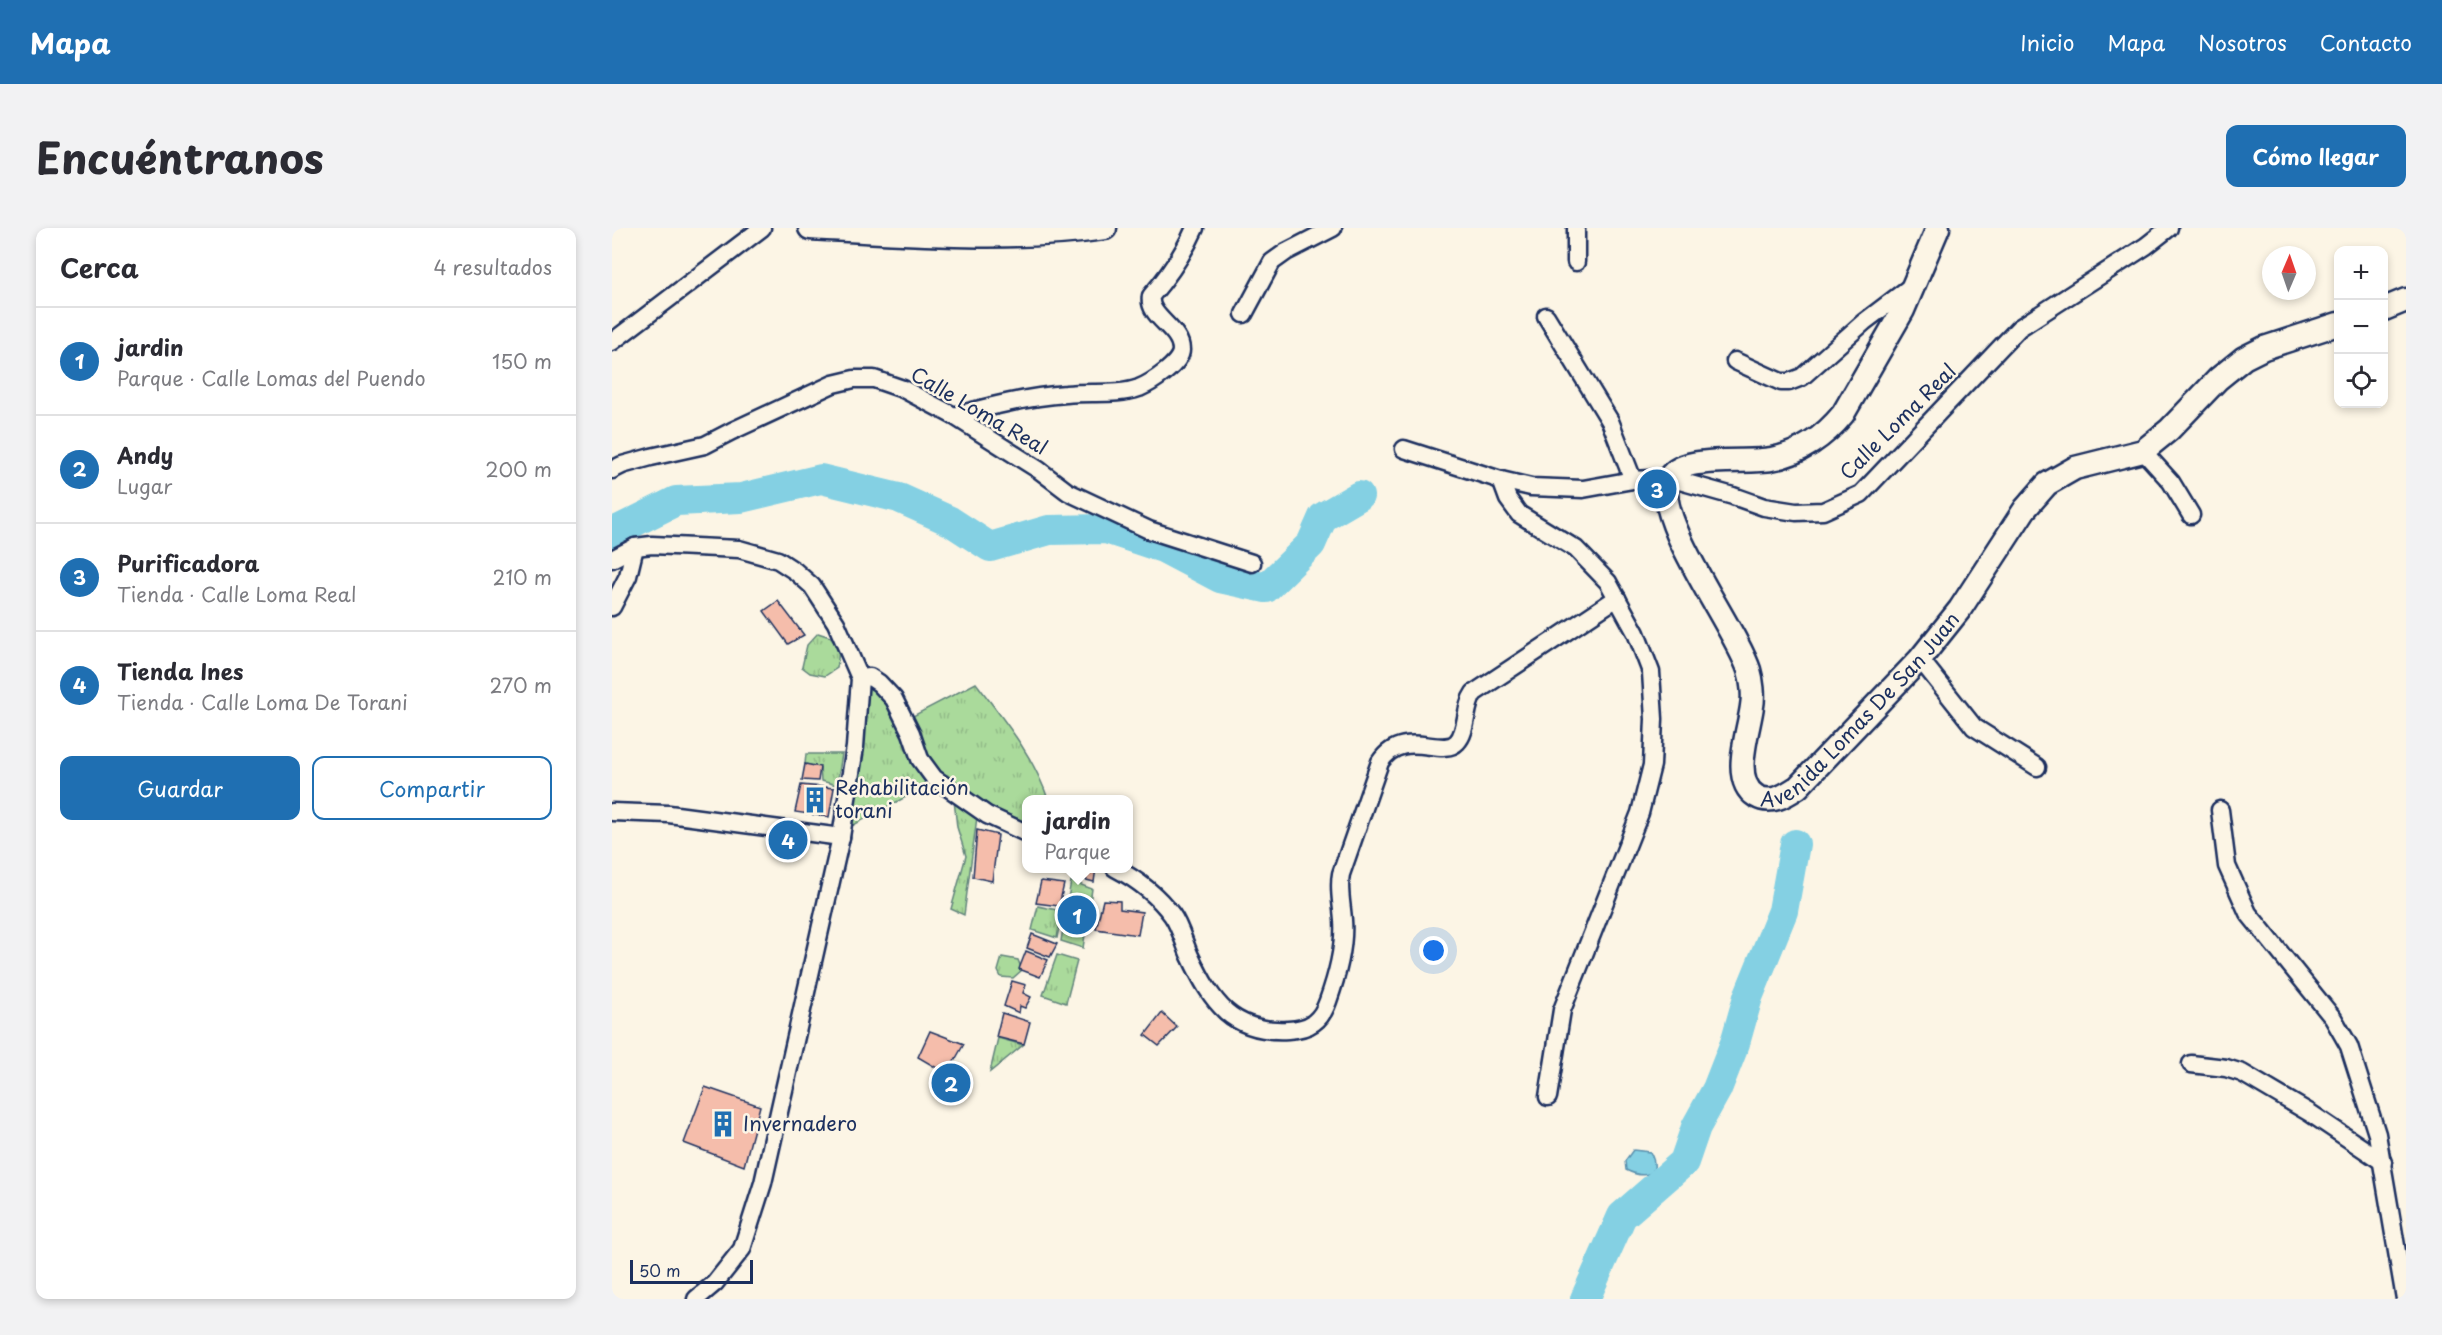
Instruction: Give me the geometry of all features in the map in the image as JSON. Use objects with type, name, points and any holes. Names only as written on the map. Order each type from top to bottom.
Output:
[{"type":"main road","points":[[810,228],[998,235],[1070,233],[1104,228]]},
{"type":"main road","points":[[1669,478],[1678,468],[1687,465],[1771,459],[1793,453],[1832,428],[1844,414],[1875,362],[1917,282],[1938,228]]},
{"type":"main road","points":[[2388,307],[2406,300]]},
{"type":"main road","name":"Avenida Lomas De San Juan","points":[[1669,478],[1666,492],[1674,525],[1728,625],[1750,672],[1753,703],[1742,769],[1743,782],[1758,798],[1770,800],[1782,797],[1798,787],[1920,659],[1960,609],[2025,509],[2047,484],[2075,468],[2143,451],[2154,443],[2218,379],[2244,358],[2264,348],[2334,325]]},
{"type":"street","points":[[612,342],[762,228]]},
{"type":"street","points":[[954,416],[1003,402],[1137,388],[1156,380],[1179,358],[1181,350],[1178,337],[1151,306],[1151,296],[1187,246],[1195,228]]},
{"type":"street","points":[[1244,314],[1272,262],[1286,252],[1333,228]]},
{"type":"street","points":[[1576,228],[1576,261]]},
{"type":"street","name":"Calle Loma Real","points":[[1404,449],[1501,480],[1531,487],[1583,489],[1633,480],[1669,478],[1764,507],[1796,512],[1823,511],[1862,494],[2019,328],[2169,228]]},
{"type":"street","points":[[1735,361],[1781,382],[1789,382],[1802,377],[1864,322],[1917,282]]},
{"type":"street","points":[[1546,316],[1610,421],[1633,480]]},
{"type":"street","name":"Calle Loma Real","points":[[612,470],[651,457],[705,445],[833,384],[854,378],[874,379],[903,389],[954,416],[1039,470],[1068,492],[1149,530],[1252,563]]},
{"type":"street","points":[[2143,451],[2171,482],[2191,515]]},
{"type":"street","points":[[1501,480],[1508,499],[1519,514],[1576,549],[1608,582],[1636,633],[1652,672],[1654,719],[1652,765],[1640,813],[1562,1010],[1548,1097]]},
{"type":"street","points":[[612,559],[635,547],[652,545],[739,549],[778,560],[812,586],[836,623],[860,678],[855,747],[841,837],[763,1183],[742,1249],[715,1283],[696,1299]]},
{"type":"street","points":[[612,607],[628,576],[635,547]]},
{"type":"street","points":[[1124,873],[1162,903],[1173,916],[1191,959],[1213,997],[1235,1020],[1254,1028],[1272,1031],[1303,1029],[1316,1023],[1328,1001],[1340,957],[1343,922],[1339,883],[1341,874],[1380,762],[1393,747],[1419,744],[1450,746],[1457,742],[1462,733],[1468,701],[1474,693],[1617,598]]},
{"type":"street","points":[[1920,659],[1974,727],[2037,767]]},
{"type":"street","points":[[860,678],[870,677],[894,699],[911,733],[920,759],[934,778],[987,815],[1022,830]]},
{"type":"street","points":[[2220,810],[2228,866],[2248,913],[2333,1018],[2349,1046],[2378,1134],[2405,1299]]},
{"type":"street","points":[[612,812],[669,814],[841,837]]},
{"type":"street","points":[[2192,1064],[2226,1068],[2242,1074],[2310,1113],[2383,1162]]},
{"type":"green space","points":[[818,633],[830,637],[839,649],[837,668],[825,676],[810,673],[802,667],[807,645]]},
{"type":"green space","points":[[868,683],[887,701],[932,783],[850,827]]},
{"type":"green space","points":[[976,683],[1026,753],[1046,795],[1022,795],[1022,825],[1011,821],[932,768],[911,717]]},
{"type":"green space","points":[[806,754],[842,754],[837,785],[821,781],[820,767],[805,764]]},
{"type":"green space","points":[[954,800],[977,817],[964,915],[951,909],[966,856],[957,827]]},
{"type":"green space","points":[[1071,881],[1092,889],[1083,948],[1061,941]]},
{"type":"green space","points":[[1038,906],[1062,911],[1057,938],[1032,930]]},
{"type":"green space","points":[[1057,955],[1077,961],[1066,1003],[1043,995]]},
{"type":"green space","points":[[1002,957],[1018,960],[1022,970],[1013,978],[1001,977],[998,971]]},
{"type":"green space","points":[[998,1038],[1023,1045],[990,1072]]},
{"type":"water","points":[[1633,1150],[1650,1152],[1653,1171],[1645,1175],[1626,1170],[1625,1161]]},
{"type":"building","points":[[778,601],[804,635],[788,644],[764,611]]},
{"type":"building","points":[[805,764],[820,767],[818,781],[802,780]]},
{"type":"building","name":"Rehabilitación torani","points":[[801,785],[834,788],[829,817],[795,812]]},
{"type":"building","points":[[780,829],[801,836],[797,851],[774,844]]},
{"type":"building","points":[[977,830],[998,835],[992,881],[973,877]]},
{"type":"building","points":[[1060,873],[1095,873],[1094,882]]},
{"type":"building","points":[[1041,881],[1064,884],[1059,906],[1036,903]]},
{"type":"building","points":[[1103,900],[1120,901],[1120,909],[1142,912],[1138,935],[1096,929]]},
{"type":"building","points":[[1032,934],[1057,944],[1050,957],[1027,948]]},
{"type":"building","points":[[1026,951],[1048,960],[1040,977],[1019,969]]},
{"type":"building","points":[[1012,981],[1026,985],[1023,993],[1031,997],[1025,1008],[1020,1006],[1019,1013],[1004,1006]]},
{"type":"building","points":[[1002,1013],[1030,1022],[1024,1044],[996,1037]]},
{"type":"building","points":[[1162,1013],[1177,1027],[1159,1046],[1145,1035]]},
{"type":"building","points":[[930,1031],[964,1044],[947,1074],[918,1057]]},
{"type":"building","points":[[946,1076],[960,1080],[954,1088],[942,1086]]},
{"type":"building","name":"Invernadero","points":[[705,1087],[760,1106],[744,1166],[684,1143]]},
{"type":"waterway","points":[[612,533],[676,501],[741,498],[821,479],[899,498],[950,521],[990,547],[1049,530],[1106,529],[1163,548],[1220,578],[1266,588],[1311,544],[1323,517],[1359,496]]},
{"type":"waterway","points":[[1585,1299],[1622,1216],[1684,1162],[1696,1127],[1717,1089],[1735,1043],[1748,997],[1783,911],[1795,844]]},
{"type":"place","name":"Purificadora","points":[[1657,489]]},
{"type":"place","name":"Rehabilitación torani","points":[[815,800]]},
{"type":"place","name":"Tienda Ines","points":[[788,840]]},
{"type":"place","name":"jardin","points":[[1077,915]]},
{"type":"place","name":"Andy","points":[[951,1083]]},
{"type":"place","name":"Invernadero","points":[[723,1124]]}]
